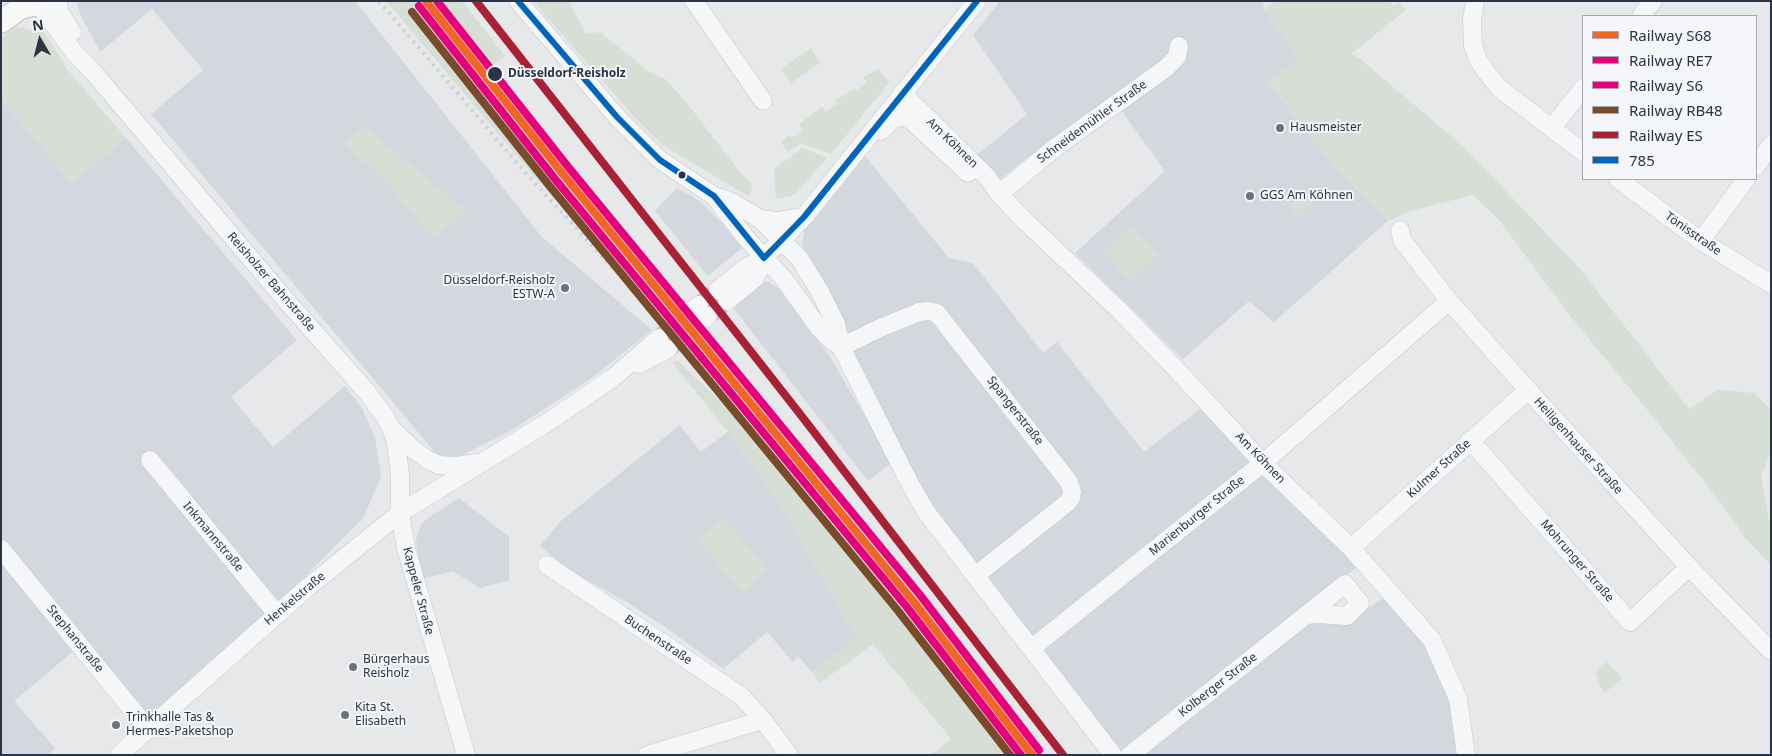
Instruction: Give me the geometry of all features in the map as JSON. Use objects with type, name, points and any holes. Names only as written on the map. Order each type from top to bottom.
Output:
[{"type":"main road","points":[[1,10],[9,1]]},
{"type":"main road","name":"Reisholzer Bahnstraße","points":[[1,22],[20,8],[41,3]]},
{"type":"street","points":[[518,1],[617,117],[660,160],[714,196],[730,201],[760,219],[799,258],[819,290],[836,324],[841,347],[910,484],[927,513],[1113,755]]},
{"type":"street","points":[[694,1],[763,101]]},
{"type":"street","points":[[722,296],[745,268],[764,258],[804,217],[977,1]]},
{"type":"street","points":[[1475,1],[1472,33],[1473,46],[1478,59],[1499,88],[1582,151]]},
{"type":"street","points":[[1642,15],[1653,1]]},
{"type":"street","name":"Reisholzer Bahnstraße","points":[[41,3],[46,14],[73,51],[94,73],[284,298],[366,391],[391,428],[396,443],[400,513]]},
{"type":"street","name":"Schneidemühler Straße","points":[[999,194],[1056,147],[1166,68],[1177,57],[1179,46]]},
{"type":"street","points":[[1552,128],[1582,89]]},
{"type":"street","name":"Am Köhnen","points":[[902,93],[988,178],[999,194],[1119,310],[1263,463],[1351,548],[1432,640],[1458,699],[1466,755]]},
{"type":"street","name":"Am Köhnen","points":[[865,139],[880,132],[894,118],[904,117],[912,121],[982,186],[999,194]]},
{"type":"street","points":[[1757,165],[1771,145]]},
{"type":"street","name":"Tönisstraße","points":[[1619,180],[1700,241],[1771,284]]},
{"type":"street","points":[[1700,241],[1745,180]]},
{"type":"street","points":[[714,196],[764,258],[784,279],[819,328],[841,347]]},
{"type":"street","points":[[760,219],[778,221],[804,217]]},
{"type":"street","name":"Heiligenhauser Straße","points":[[1400,230],[1402,240],[1449,301],[1689,567],[1771,651]]},
{"type":"street","name":"Marienburger Straße","points":[[1032,648],[1263,463],[1449,301]]},
{"type":"street","name":"Spangerstraße","points":[[841,347],[919,312],[928,310],[936,313],[1069,482],[1072,492],[1071,498],[1067,503],[975,576]]},
{"type":"street","name":"Henkelstraße","points":[[119,755],[277,614],[400,513],[539,427],[663,344]]},
{"type":"street","name":"Kulmer Straße","points":[[1351,548],[1528,390]]},
{"type":"street","name":"Henkelstraße","points":[[391,428],[414,450],[428,460],[440,465],[456,466],[485,461]]},
{"type":"street","name":"Mohrunger Straße","points":[[1470,440],[1630,622],[1689,567]]},
{"type":"street","name":"Inkmannstraße","points":[[150,460],[277,614]]},
{"type":"street","name":"Kappeler Straße","points":[[400,513],[409,562],[466,755]]},
{"type":"street","name":"Stephanstraße","points":[[1,549],[148,729]]},
{"type":"street","name":"Buchenstraße","points":[[547,565],[741,696],[763,720],[789,755]]},
{"type":"street","name":"Kolberger Straße","points":[[1130,755],[1306,615]]},
{"type":"street","points":[[647,755],[763,720]]},
{"type":"shaded area","points":[[77,1],[355,1],[542,237],[652,330],[593,377],[509,432],[452,460],[438,456],[151,114],[203,70],[152,9],[100,52],[80,14]]},
{"type":"shaded area","points":[[386,1],[415,1],[554,177],[564,203],[560,205],[539,182]]},
{"type":"shaded area","points":[[442,1],[462,1],[505,56],[492,65]]},
{"type":"shaded area","points":[[533,1],[569,1],[586,34],[600,32],[651,73],[665,79],[683,98],[742,175],[752,183],[750,197],[664,146],[635,118]]},
{"type":"shaded area","points":[[1000,1],[1263,1],[1264,10],[1299,59],[1268,82],[1335,167],[1388,221],[1274,322],[1249,301],[1183,359],[1075,253],[1165,171],[1121,110],[1108,100],[1049,141],[1000,179],[976,156],[1027,114],[973,35]]},
{"type":"shaded area","points":[[1275,1],[1390,1],[1393,6],[1399,2],[1406,10],[1351,54],[1359,58],[1464,147],[1581,270],[1689,409],[1718,390],[1755,393],[1771,410],[1771,451],[1761,477],[1771,530],[1771,565],[1746,539],[1723,506],[1654,418],[1572,318],[1499,220],[1473,195],[1411,211],[1388,221],[1335,167],[1268,81],[1299,59],[1264,10]]},
{"type":"shaded area","points":[[14,27],[44,31],[67,69],[126,138],[72,183],[1,99],[1,38]]},
{"type":"shaded area","points":[[811,48],[820,63],[791,83],[781,69]]},
{"type":"shaded area","points":[[878,69],[889,83],[831,154],[801,143],[788,152],[781,142],[789,135],[792,138],[802,130],[799,124],[822,107],[826,112],[837,104],[835,101],[854,88],[857,90],[860,88],[867,82],[863,78]]},
{"type":"shaded area","points":[[1,99],[72,183],[126,138],[297,340],[231,397],[273,447],[345,386],[362,408],[375,438],[381,476],[364,517],[263,619],[154,714],[142,716],[1,545]]},
{"type":"shaded area","points":[[365,126],[466,211],[434,239],[384,180],[343,143]]},
{"type":"shaded area","points":[[803,148],[827,158],[797,192],[791,196],[776,199],[774,169]]},
{"type":"shaded area","points":[[864,155],[949,258],[973,263],[1043,353],[1057,342],[1144,452],[1207,404],[1261,463],[1032,642],[930,509],[848,348],[840,320],[802,245],[805,228]]},
{"type":"shaded area","points":[[677,188],[700,201],[722,223],[742,248],[708,276],[655,211]]},
{"type":"shaded area","points":[[1303,193],[1313,204],[1298,217],[1289,206]]},
{"type":"shaded area","points":[[1132,226],[1159,255],[1130,281],[1103,252]]},
{"type":"shaded area","points":[[768,281],[783,292],[832,360],[877,437],[890,464],[868,481],[731,305],[757,283]]},
{"type":"shaded area","points":[[678,361],[772,451],[926,639],[1017,755],[931,755],[951,739],[873,644],[820,683],[812,672],[857,638],[775,495],[672,362]]},
{"type":"shaded area","points":[[680,425],[701,452],[728,432],[775,495],[857,638],[812,672],[798,656],[793,662],[767,632],[723,669],[628,603],[570,571],[540,546],[561,521]]},
{"type":"shaded area","points":[[1263,466],[1359,565],[1121,755],[1037,648]]},
{"type":"shaded area","points":[[459,498],[509,537],[509,580],[480,588],[453,571],[422,579],[416,540],[421,524]]},
{"type":"shaded area","points":[[723,517],[768,570],[742,593],[697,540]]},
{"type":"shaded area","points":[[1,558],[77,648],[14,701],[55,748],[47,755],[1,755]]},
{"type":"shaded area","points":[[1388,595],[1431,644],[1456,703],[1463,755],[1140,755],[1313,617],[1348,621]]},
{"type":"shaded area","points":[[1607,662],[1622,678],[1605,693],[1600,687],[1596,672]]},
{"type":"tunnel","points":[[699,305],[718,290]]},
{"type":"tunnel","points":[[708,316],[727,301]]},
{"type":"tunnel","points":[[659,338],[693,310]]},
{"type":"tunnel","points":[[668,349],[702,321]]},
{"type":"railway","points":[[379,1],[523,170],[756,424],[845,530],[948,647]]},
{"type":"rail line","name":"S68","points":[[426,1],[562,173],[913,601],[1032,755]]},
{"type":"rail line","name":"S6","points":[[437,1],[569,168],[920,595],[1039,750]]},
{"type":"rail line","name":"ES","points":[[476,1],[800,414],[1063,755]]},
{"type":"rail line","name":"RE7","points":[[419,6],[555,179],[906,606],[1021,755]]},
{"type":"rail line","name":"RB48","points":[[412,12],[548,184],[899,612],[1010,755]]},
{"type":"transit line","name":"785","points":[[518,1],[617,117],[660,160],[714,196],[764,258]]},
{"type":"transit line","name":"785","points":[[764,258],[804,217],[977,1]]},
{"type":"place","name":"Düsseldorf-Reisholz","points":[[495,74]]},
{"type":"place","name":"Hausmeister","points":[[1280,128]]},
{"type":"place","name":"GGS Am Köhnen","points":[[1250,196]]},
{"type":"place","name":"Düsseldorf-Reisholz ESTW-A","points":[[565,288]]},
{"type":"place","name":"Bürgerhaus Reisholz","points":[[353,667]]},
{"type":"place","name":"Kita St. Elisabeth","points":[[345,715]]},
{"type":"place","name":"Trinkhalle Tas & Hermes-Paketshop","points":[[116,725]]}]
